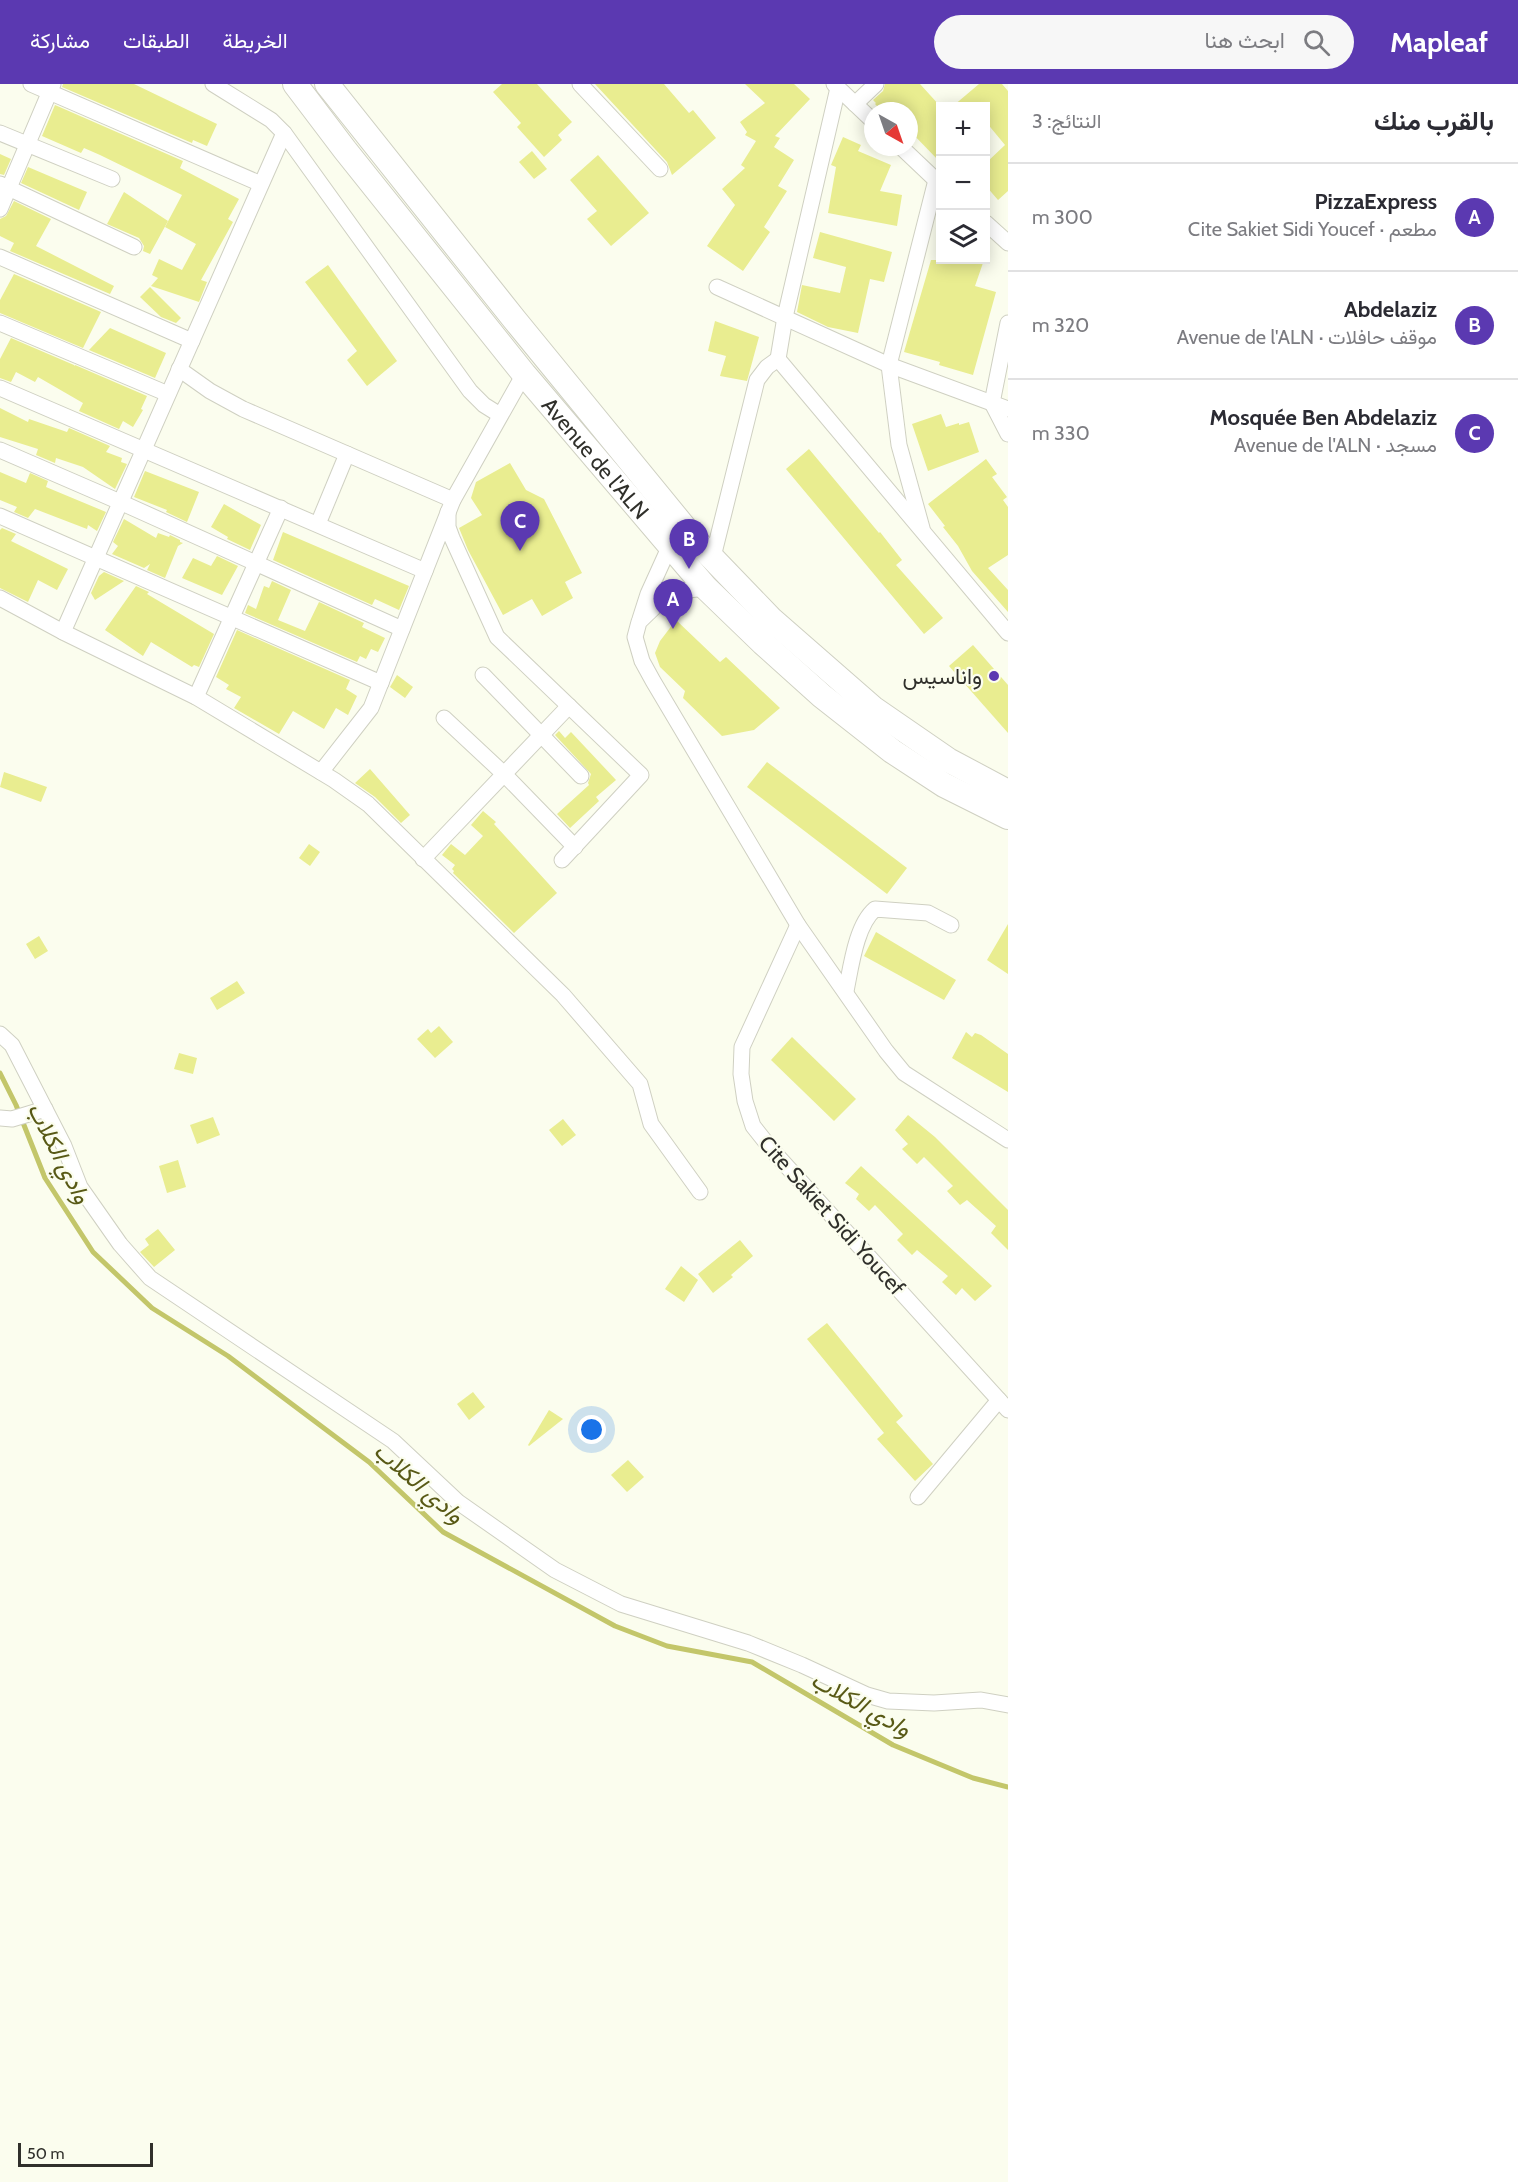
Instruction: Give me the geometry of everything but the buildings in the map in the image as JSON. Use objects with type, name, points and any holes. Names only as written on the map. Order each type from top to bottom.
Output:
[{"type":"main road","name":"Avenue de l'ALN","points":[[295,84],[524,374],[706,588],[762,643],[822,696],[892,751],[944,785],[1008,818]]},
{"type":"main road","points":[[327,84],[514,319],[693,538],[771,620],[874,709],[948,760],[1008,792]]},
{"type":"street","points":[[31,84],[52,88],[261,184]]},
{"type":"street","points":[[213,84],[271,120],[284,133],[470,391],[484,405],[500,415]]},
{"type":"street","points":[[580,84],[660,170]]},
{"type":"street","points":[[855,104],[876,84]]},
{"type":"street","points":[[836,86],[864,112]]},
{"type":"street","points":[[713,557],[757,380],[767,367],[778,360],[785,317],[836,86]]},
{"type":"street","points":[[0,209],[4,186],[28,144],[52,88]]},
{"type":"street","points":[[0,133],[112,179]]},
{"type":"street","points":[[63,632],[284,133]]},
{"type":"street","points":[[910,156],[936,180]]},
{"type":"street","points":[[4,186],[134,247]]},
{"type":"street","points":[[923,532],[900,445],[889,365],[936,189]]},
{"type":"street","points":[[990,227],[1008,243]]},
{"type":"street","points":[[0,256],[192,341]]},
{"type":"street","points":[[717,287],[889,365],[1008,409]]},
{"type":"street","points":[[0,323],[168,394]]},
{"type":"street","points":[[1008,323],[992,403],[1008,434]]},
{"type":"street","points":[[778,360],[1008,633]]},
{"type":"street","points":[[179,369],[210,391],[243,409],[347,454],[451,506]]},
{"type":"street","points":[[321,772],[366,716],[451,506],[524,374]]},
{"type":"street","points":[[0,388],[425,571]]},
{"type":"street","points":[[0,450],[402,629]]},
{"type":"street","points":[[318,524],[347,454]]},
{"type":"street","points":[[451,506],[448,527],[498,637],[641,775],[562,860]]},
{"type":"street","points":[[196,697],[281,508]]},
{"type":"street","points":[[0,516],[381,683]]},
{"type":"street","points":[[676,517],[671,547],[648,594],[635,637],[642,661],[652,681],[798,925],[886,1051],[904,1073],[1008,1140]]},
{"type":"street","points":[[639,622],[670,592],[706,588]]},
{"type":"street","points":[[0,598],[63,632],[196,697],[321,772],[368,804],[563,995],[640,1084],[651,1124],[700,1192]]},
{"type":"street","points":[[483,675],[581,776]]},
{"type":"street","points":[[423,859],[569,706]]},
{"type":"street","points":[[444,718],[504,774],[575,847]]},
{"type":"street","points":[[846,991],[865,917],[875,909],[928,913],[951,925]]},
{"type":"street","name":"Cite Sakiet Sidi Youcef","points":[[798,925],[742,1047],[741,1074],[745,1101],[753,1126],[772,1150],[1004,1405]]},
{"type":"street","points":[[0,1034],[12,1045],[64,1146],[81,1187],[120,1244],[150,1278],[393,1441],[458,1502],[555,1570],[621,1604],[748,1643],[867,1695],[888,1701],[934,1703],[981,1700],[1008,1705]]},
{"type":"street","points":[[0,1118],[12,1119],[45,1109]]},
{"type":"street","points":[[918,1497],[1004,1405]]},
{"type":"waterway","name":"وادي الكلاب","points":[[0,1073],[16,1105],[45,1178],[93,1252],[152,1308],[228,1356],[369,1462],[443,1532],[615,1626],[667,1646],[752,1662],[893,1745],[973,1778],[1008,1787]]},
{"type":"place","name":"Mosquée Ben Abdelaziz","points":[[520,551]]},
{"type":"place","name":"Abdelaziz","points":[[689,569]]},
{"type":"place","name":"PizzaExpress","points":[[673,629]]},
{"type":"place","name":"واناسيس","points":[[994,676]]}]
